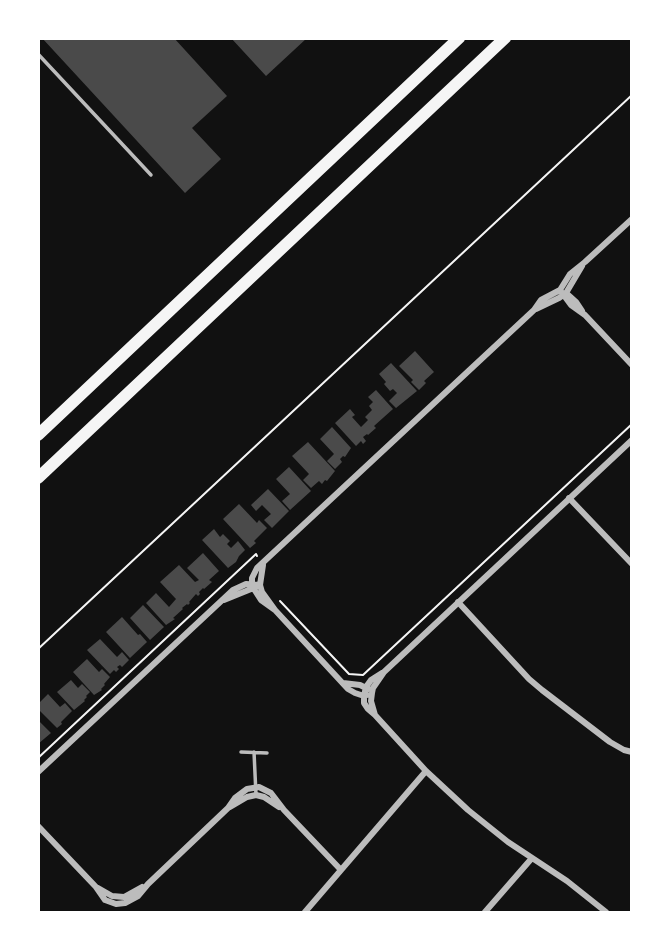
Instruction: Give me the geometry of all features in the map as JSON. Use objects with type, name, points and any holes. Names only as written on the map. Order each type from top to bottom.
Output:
[{"type":"highway","points":[[38,435],[459,38]]},
{"type":"highway","points":[[38,478],[505,38]]},
{"type":"street","points":[[563,293],[570,274],[632,219]]},
{"type":"street","points":[[38,772],[222,601],[254,586],[264,562],[534,310],[541,300],[563,293]]},
{"type":"street","points":[[563,293],[576,302],[632,365]]},
{"type":"street","points":[[375,715],[371,701],[373,688],[384,672],[632,440]]},
{"type":"street","points":[[569,498],[632,564]]},
{"type":"street","points":[[254,586],[343,683],[355,693],[364,696],[372,694]]},
{"type":"street","points":[[458,602],[529,679],[610,742],[632,752]]},
{"type":"street","points":[[384,672],[376,675],[366,687],[364,704],[368,709],[426,771],[489,827],[567,881],[606,912]]},
{"type":"street","points":[[343,683],[366,687],[372,694]]},
{"type":"street","points":[[305,912],[426,771]]},
{"type":"street","points":[[112,912],[116,902],[148,884],[228,808],[256,791],[284,810],[341,870]]},
{"type":"street","points":[[38,826],[96,887],[116,902],[119,912]]},
{"type":"street","points":[[485,912],[532,858]]},
{"type":"lane","points":[[38,54],[151,175]]},
{"type":"lane","points":[[241,752],[267,753]]},
{"type":"lane","points":[[254,752],[256,791]]},
{"type":"path","points":[[38,649],[632,95]]},
{"type":"path","points":[[276,596],[349,674],[363,675],[632,424]]},
{"type":"path","points":[[38,758],[256,554],[264,562]]},
{"type":"building","points":[[42,38],[174,38],[227,96],[192,128],[221,159],[185,193]]},
{"type":"building","points":[[231,38],[307,38],[266,76]]},
{"type":"building","points":[[415,351],[434,372],[419,390],[399,366]]},
{"type":"building","points":[[391,363],[417,391],[396,408],[389,401],[397,393],[393,389],[390,391],[379,374]]},
{"type":"building","points":[[376,390],[393,409],[374,426],[376,428],[363,437],[366,441],[363,444],[361,441],[356,446],[335,423],[350,409],[355,415],[352,417],[361,427],[372,410],[369,406],[373,402],[368,397]]},
{"type":"building","points":[[332,427],[351,448],[335,469],[327,461],[334,454],[320,439]]},
{"type":"building","points":[[308,442],[335,471],[327,481],[322,484],[319,481],[311,488],[303,480],[309,474],[292,456]]},
{"type":"building","points":[[289,467],[311,491],[290,510],[282,501],[290,494],[276,479]]},
{"type":"building","points":[[268,489],[289,511],[272,528],[264,520],[271,514],[262,505],[256,511],[251,505]]},
{"type":"building","points":[[239,504],[257,523],[259,520],[267,528],[250,548],[223,519]]},
{"type":"building","points":[[214,529],[220,537],[223,534],[230,541],[227,544],[231,548],[238,541],[245,550],[228,568],[202,540]]},
{"type":"building","points":[[203,553],[219,571],[209,580],[212,582],[199,592],[198,596],[196,594],[173,618],[175,619],[166,625],[146,603],[156,593],[169,607],[176,599],[160,582],[179,565],[195,582],[199,580],[187,568]]},
{"type":"building","points":[[143,605],[164,627],[150,640],[130,618]]},
{"type":"building","points":[[122,617],[147,642],[130,658],[106,632]]},
{"type":"building","points":[[100,639],[117,657],[122,652],[129,660],[122,667],[117,667],[119,669],[116,672],[114,670],[110,674],[87,650]]},
{"type":"building","points":[[87,659],[99,672],[102,669],[110,677],[102,690],[94,695],[73,672]]},
{"type":"building","points":[[71,680],[78,688],[82,684],[90,692],[85,701],[74,710],[57,692]]},
{"type":"building","points":[[48,694],[60,707],[65,703],[72,711],[57,728],[38,709],[38,704]]},
{"type":"building","points":[[38,720],[51,733],[38,744]]}]
